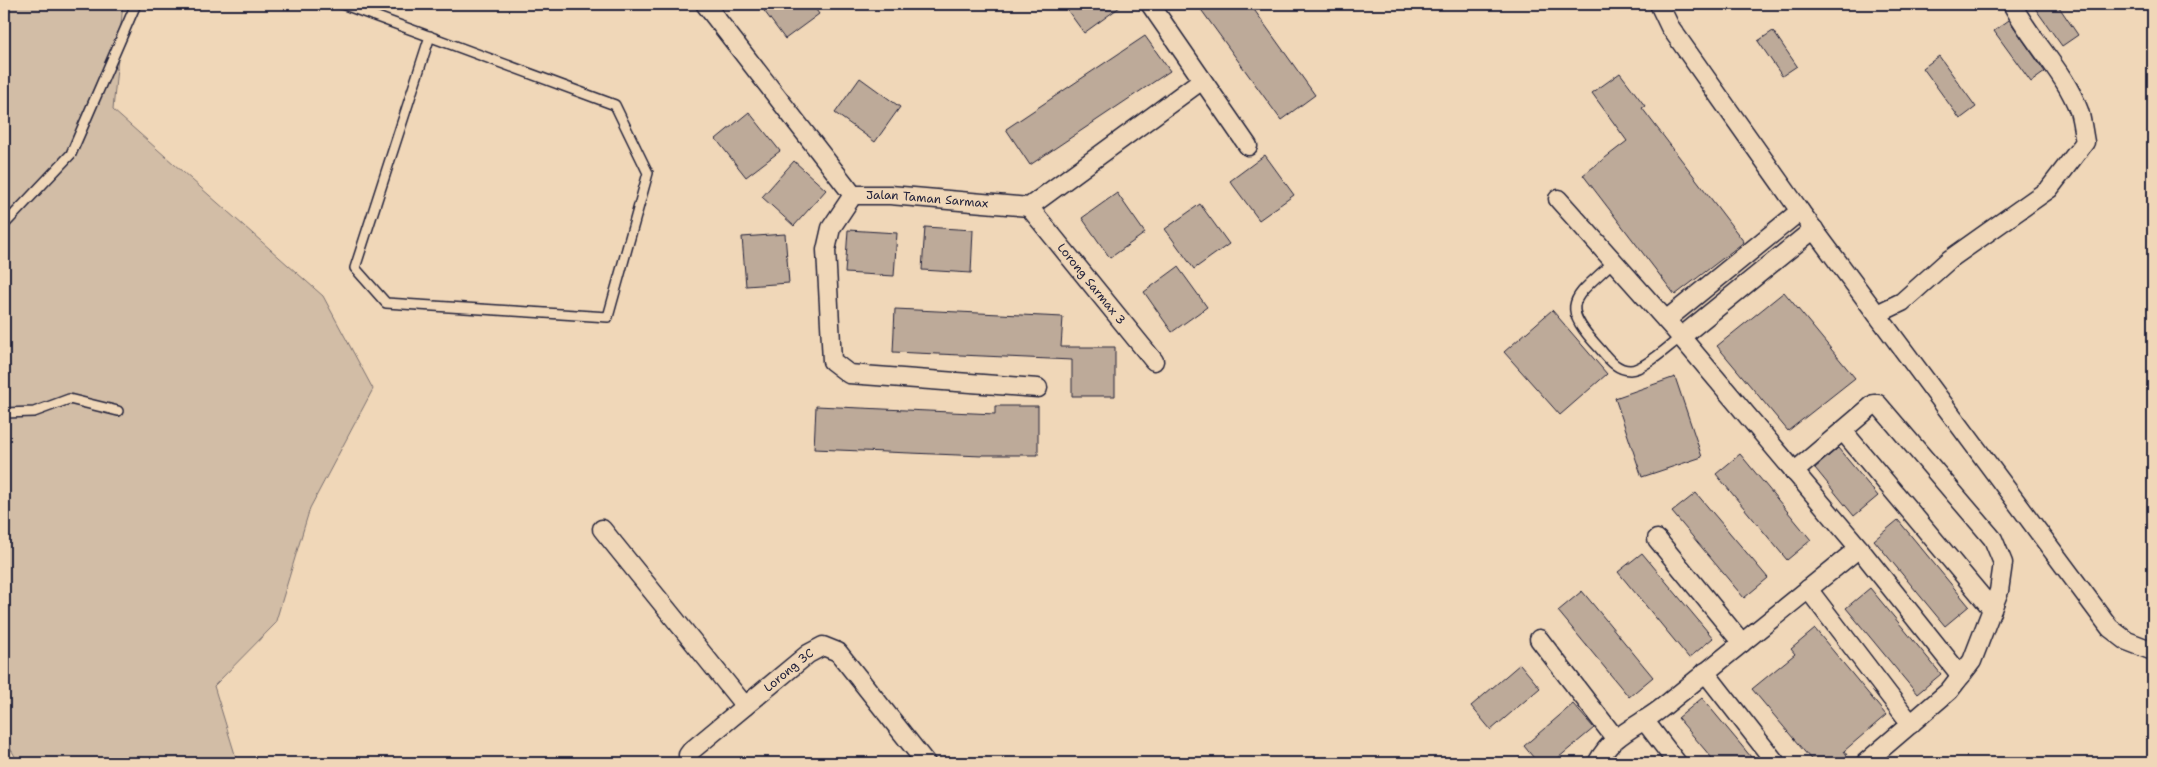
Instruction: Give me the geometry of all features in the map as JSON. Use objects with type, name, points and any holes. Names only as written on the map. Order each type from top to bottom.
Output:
[{"type":"street","name":"Jalan Taman Sarmax","points":[[705,4],[853,195],[890,195],[1029,207]]},
{"type":"street","points":[[1150,4],[1248,146]]},
{"type":"street","points":[[1659,4],[1670,27],[1800,211],[2110,628],[2127,641],[2152,647]]},
{"type":"street","points":[[1877,314],[1902,302],[1950,259],[2048,189],[2085,142],[2079,111],[2060,77],[2019,18],[2012,4]]},
{"type":"street","points":[[1029,207],[1202,80]]},
{"type":"street","points":[[853,195],[831,228],[826,250],[832,361],[849,374],[1038,388]]},
{"type":"street","points":[[1558,200],[1681,337],[1859,548],[1961,676]]},
{"type":"street","name":"Lorong Sarmax 3","points":[[1029,207],[1154,361]]},
{"type":"street","points":[[1666,320],[1800,211]]},
{"type":"street","points":[[1681,337],[1814,229]]},
{"type":"street","points":[[1794,472],[1874,404],[1882,406],[1993,539],[2004,563],[1999,591],[1972,661],[1949,691],[1865,763]]},
{"type":"street","points":[[1843,431],[1992,609]]},
{"type":"street","points":[[602,529],[744,706]]},
{"type":"street","points":[[1657,539],[1742,643]]},
{"type":"street","points":[[1597,763],[1605,748],[1615,738],[1644,720],[1859,548]]},
{"type":"street","points":[[1808,589],[1911,724]]},
{"type":"street","points":[[1539,639],[1615,738]]},
{"type":"street","name":"Lorong 3C","points":[[690,763],[688,755],[690,751],[808,654],[822,646],[838,652],[926,763]]},
{"type":"street","points":[[1705,672],[1776,763]]},
{"type":"street","points":[[1644,720],[1677,763]]},
{"type":"lane","points":[[4,225],[71,154],[136,4]]},
{"type":"lane","points":[[342,4],[430,36],[615,105],[648,173],[608,317],[386,303],[355,268],[430,36]]},
{"type":"lane","points":[[1613,262],[1579,295],[1574,312],[1580,327],[1615,365],[1630,370],[1642,366],[1681,337]]},
{"type":"lane","points":[[4,413],[34,412],[69,399],[118,410]]},
{"type":"shaded area","points":[[4,4],[123,4],[113,110],[323,296],[373,389],[310,508],[275,624],[214,686],[237,761],[232,763],[19,763],[4,738]]},
{"type":"building","points":[[759,4],[812,4],[819,14],[785,39]]},
{"type":"building","points":[[1063,4],[1124,4],[1084,33]]},
{"type":"building","points":[[1197,4],[1250,4],[1315,95],[1281,120]]},
{"type":"building","points":[[2032,4],[2057,4],[2078,35],[2062,46]]},
{"type":"building","points":[[2009,20],[2045,72],[2031,82],[1994,31]]},
{"type":"building","points":[[1773,31],[1797,66],[1782,76],[1758,41]]},
{"type":"building","points":[[1145,36],[1170,71],[1030,165],[1006,129]]},
{"type":"building","points":[[1939,56],[1976,107],[1960,119],[1923,68]]},
{"type":"building","points":[[1620,73],[1645,106],[1642,108],[1744,242],[1675,295],[1583,175],[1627,141],[1592,93]]},
{"type":"building","points":[[860,78],[900,107],[875,142],[835,113]]},
{"type":"building","points":[[749,112],[780,151],[746,177],[716,139]]},
{"type":"building","points":[[1265,155],[1294,195],[1259,220],[1230,181]]},
{"type":"building","points":[[794,161],[826,190],[794,226],[762,197]]},
{"type":"building","points":[[1117,193],[1145,233],[1110,258],[1082,218]]},
{"type":"building","points":[[1200,204],[1229,244],[1194,269],[1165,229]]},
{"type":"building","points":[[925,227],[973,230],[971,273],[922,270]]},
{"type":"building","points":[[848,230],[897,233],[894,276],[845,273]]},
{"type":"building","points":[[785,234],[789,283],[746,286],[742,237]]},
{"type":"building","points":[[1178,267],[1207,307],[1172,332],[1144,292]]},
{"type":"building","points":[[1784,292],[1855,378],[1788,431],[1717,346]]},
{"type":"building","points":[[895,309],[1063,317],[1061,347],[1115,347],[1115,396],[1072,396],[1072,360],[893,352]]},
{"type":"building","points":[[1552,310],[1607,374],[1560,415],[1504,352]]},
{"type":"building","points":[[1675,377],[1702,457],[1642,477],[1615,398]]},
{"type":"building","points":[[816,406],[995,414],[995,406],[1038,406],[1038,455],[982,456],[814,449]]},
{"type":"building","points":[[1838,448],[1878,496],[1854,516],[1815,468]]},
{"type":"building","points":[[1740,454],[1811,540],[1787,560],[1716,474]]},
{"type":"building","points":[[1696,493],[1768,578],[1744,598],[1672,512]]},
{"type":"building","points":[[1898,520],[1969,606],[1945,626],[1874,540]]},
{"type":"building","points":[[1642,553],[1713,638],[1689,658],[1618,572]]},
{"type":"building","points":[[1870,588],[1941,674],[1917,694],[1846,608]]},
{"type":"building","points":[[1582,591],[1653,677],[1629,697],[1558,611]]},
{"type":"building","points":[[1815,629],[1886,715],[1844,751],[1847,755],[1838,763],[1814,763],[1752,689],[1795,654],[1791,649]]},
{"type":"building","points":[[1520,664],[1540,688],[1491,730],[1471,706]]},
{"type":"building","points":[[1702,698],[1756,763],[1716,763],[1678,718]]},
{"type":"building","points":[[1573,704],[1594,728],[1552,763],[1538,763],[1524,746]]}]
